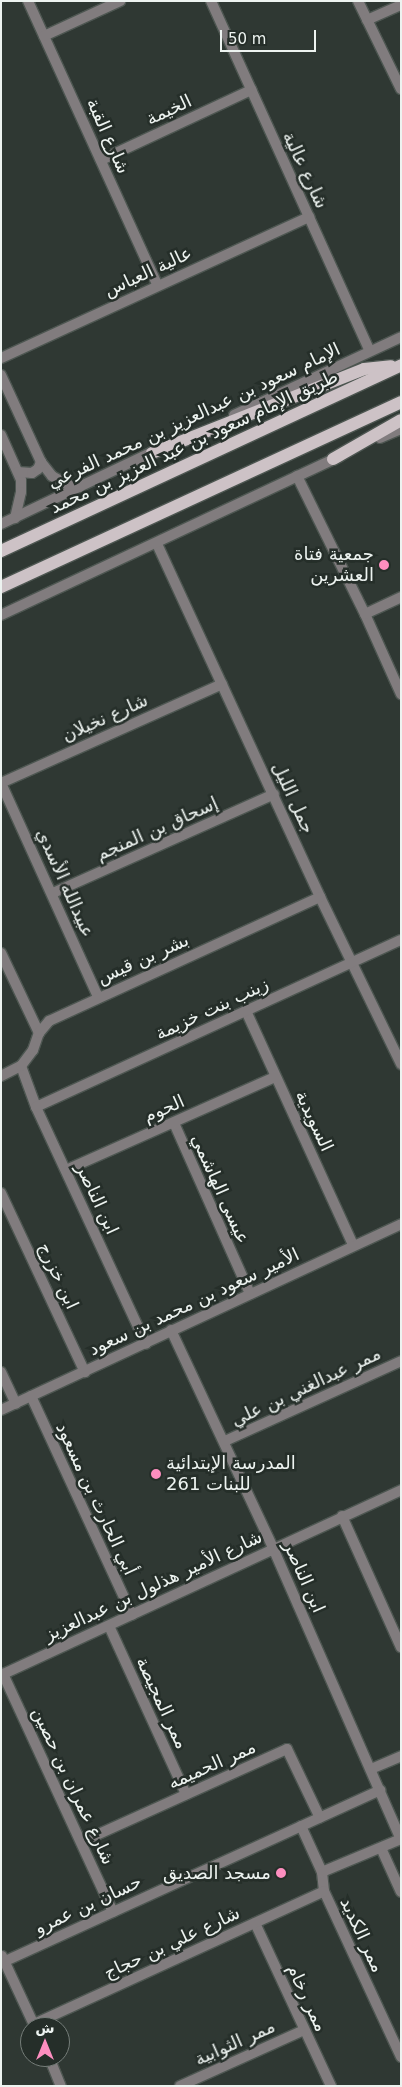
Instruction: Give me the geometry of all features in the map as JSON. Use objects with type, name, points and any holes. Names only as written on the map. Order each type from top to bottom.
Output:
[{"type":"main road","points":[[152,453],[364,368],[401,365]]},
{"type":"main road","name":"طريق الإمام سعود بن عبد العزيز بن محمد","points":[[1,551],[401,365]]},
{"type":"main road","points":[[1,587],[401,402]]},
{"type":"main road","points":[[333,459],[401,420]]},
{"type":"street","name":"شارع القبة","points":[[28,1],[158,284]]},
{"type":"street","points":[[44,36],[120,1]]},
{"type":"street","points":[[358,1],[401,89]]},
{"type":"street","name":"شارع عالية","points":[[214,2],[250,90],[370,351]]},
{"type":"street","points":[[367,20],[401,5]]},
{"type":"street","name":"الخيمة","points":[[101,160],[250,90]]},
{"type":"street","name":"عالية العباس","points":[[1,358],[158,284],[309,217]]},
{"type":"street","name":"الإمام سعود بن عبدالعزيز بن محمد الفرعي","points":[[1,524],[401,337]]},
{"type":"street","points":[[1,375],[41,462],[52,476],[68,484],[80,487]]},
{"type":"street","points":[[1,615],[401,429]]},
{"type":"street","points":[[1,436],[18,472],[21,492],[15,518]]},
{"type":"street","points":[[18,472],[32,473],[38,469],[41,462]]},
{"type":"street","points":[[297,476],[365,614],[401,694]]},
{"type":"street","name":"جمل الليل","points":[[157,544],[320,897],[401,1064]]},
{"type":"street","points":[[365,614],[401,598]]},
{"type":"street","name":"شارع نخيلان","points":[[1,783],[222,684]]},
{"type":"street","name":"عبيدالله الأسدي","points":[[1,783],[53,893],[98,997]]},
{"type":"street","name":"إسحاق بن المنجم","points":[[53,893],[274,794]]},
{"type":"street","name":"بشر بن قيس","points":[[1,1076],[21,1066],[34,1050],[39,1033],[49,1021],[320,897]]},
{"type":"street","name":"زينب بنت خزيمة","points":[[36,1107],[401,940]]},
{"type":"street","points":[[1,953],[39,1033]]},
{"type":"street","name":"السويدية","points":[[246,1011],[353,1245]]},
{"type":"street","name":"ابن الناصر","points":[[21,1066],[36,1107],[146,1344]]},
{"type":"street","name":"الحوم","points":[[66,1170],[275,1077]]},
{"type":"street","name":"عيسى الهاشمي","points":[[174,1123],[250,1294]]},
{"type":"street","name":"ابن خزرج","points":[[1,1193],[85,1372]]},
{"type":"street","name":"الأمير سعود بن محمد بن سعود","points":[[1,1410],[401,1224]]},
{"type":"street","name":"ابن الناصر","points":[[171,1330],[274,1548],[401,1839]]},
{"type":"street","name":"ممر عبدالغني بن علي","points":[[225,1442],[401,1362]]},
{"type":"street","points":[[1,1372],[16,1404]]},
{"type":"street","name":"أبي الحارث بن مسعود","points":[[31,1396],[132,1614]]},
{"type":"street","name":"شارع الأمير هذلول بن عبدالعزيز","points":[[2,1674],[401,1490]]},
{"type":"street","points":[[342,1516],[398,1633],[401,1647]]},
{"type":"street","name":"ممر المجيصة","points":[[109,1626],[186,1794]]},
{"type":"street","name":"شارع عمران بن حصين","points":[[2,1674],[113,1912]]},
{"type":"street","name":"ممر الحميمه","points":[[81,1842],[287,1749],[320,1818]]},
{"type":"street","points":[[371,1769],[401,1756]]},
{"type":"street","name":"حسان بن عمرو","points":[[2,1960],[113,1912],[380,1790]]},
{"type":"street","name":"ممر الكديد","points":[[302,1826],[322,1872],[324,1891],[401,2057]]},
{"type":"street","points":[[322,1872],[401,1839]]},
{"type":"street","points":[[381,1848],[401,1892]]},
{"type":"street","name":"شارع علي بن حجاج","points":[[54,2017],[324,1891]]},
{"type":"street","name":"ممر رخام","points":[[255,1923],[331,2086]]},
{"type":"street","points":[[2,1960],[30,2017]]},
{"type":"street","name":"ممر الثوابية","points":[[180,2086],[304,2030]]},
{"type":"street","points":[[53,2067],[61,2086]]},
{"type":"place","name":"جمعية فتاة العشرين","points":[[384,565]]},
{"type":"place","name":"المدرسة الإبتدائية 261 للبنات","points":[[156,1474]]},
{"type":"place","name":"مسجد الصديق","points":[[281,1873]]}]
